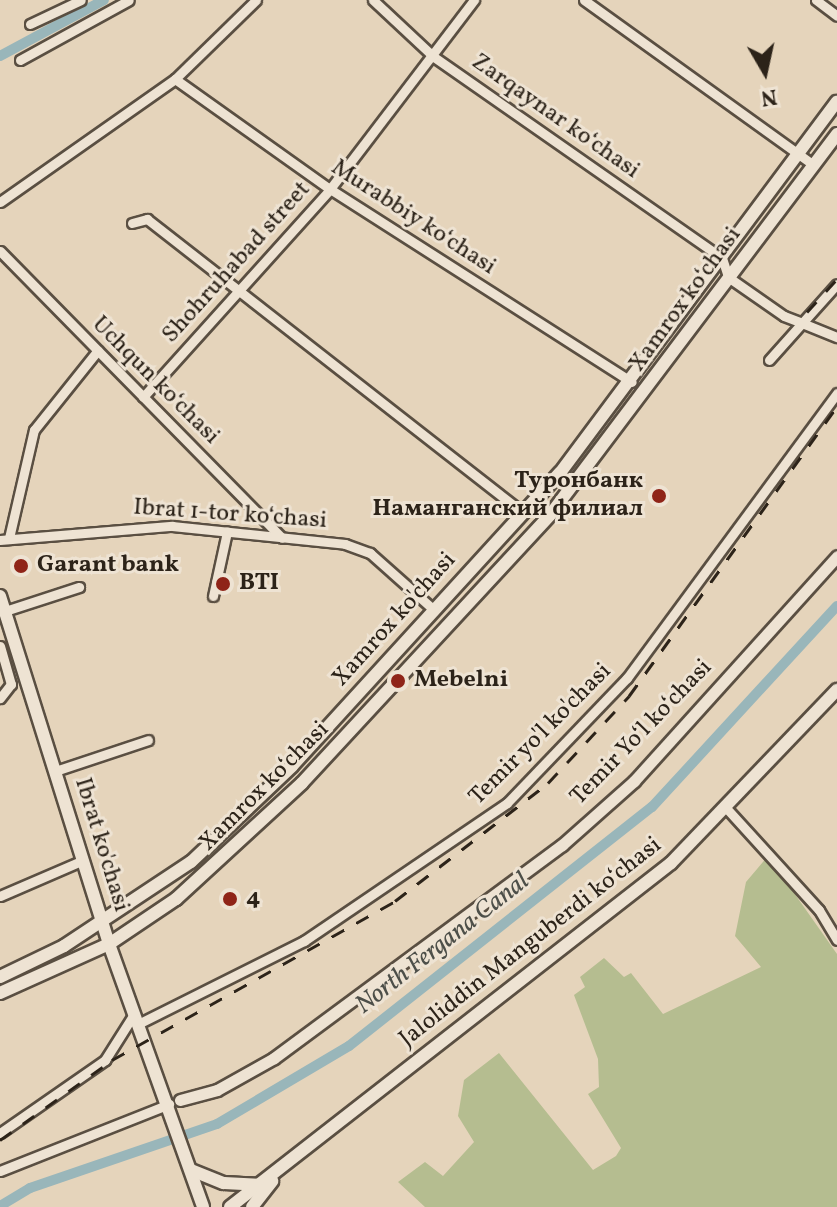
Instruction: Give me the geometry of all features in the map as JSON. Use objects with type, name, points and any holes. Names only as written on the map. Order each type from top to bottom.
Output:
[{"type":"main road","name":"Xamrox ko'chasi","points":[[0,977],[102,922],[229,830],[523,513],[634,383],[837,102]]},
{"type":"main road","name":"Xamrox koʻchasi","points":[[0,993],[109,944],[234,852],[476,597],[604,449],[728,277],[837,134]]},
{"type":"main road","name":"Ibrat ko'chasi","points":[[2,603],[109,944],[136,1019],[174,1102],[203,1207]]},
{"type":"main road","name":"Jaloliddin Manguberdi koʻchasi","points":[[230,1207],[277,1174],[728,810],[837,690]]},
{"type":"main road","points":[[189,1164],[224,1183],[258,1185]]},
{"type":"main road","points":[[252,1207],[277,1174]]},
{"type":"street","points":[[30,24],[81,0]]},
{"type":"street","points":[[20,60],[129,0]]},
{"type":"street","points":[[0,202],[175,79],[256,0]]},
{"type":"street","name":"Zarqaynar ko‘chasi","points":[[373,0],[434,57],[722,258]]},
{"type":"street","name":"Shohruhabad street","points":[[143,397],[330,189],[434,57],[474,0]]},
{"type":"street","points":[[584,0],[814,165]]},
{"type":"street","points":[[816,0],[837,16]]},
{"type":"street","name":"Murabbiy ko‘chasi","points":[[175,79],[330,189],[634,383]]},
{"type":"street","points":[[132,223],[144,217],[523,513]]},
{"type":"street","name":"Uchqun koʻchasi","points":[[0,251],[282,538]]},
{"type":"street","points":[[722,258],[728,277],[802,323],[837,337]]},
{"type":"street","points":[[769,360],[837,284]]},
{"type":"street","points":[[4,539],[34,430],[98,350]]},
{"type":"street","name":"Temir yo'l ko'chasi","points":[[136,1019],[304,941],[507,803],[627,678],[837,393]]},
{"type":"street","name":"Ibrat 1-tor koʻchasi","points":[[4,539],[136,526],[227,532],[361,547],[434,610]]},
{"type":"street","points":[[213,596],[227,532]]},
{"type":"street","name":"Temir Yoʻl koʻchasi","points":[[174,1102],[217,1090],[274,1058],[562,845],[634,781],[837,556]]},
{"type":"street","points":[[460,581],[476,597]]},
{"type":"street","points":[[2,603],[79,587]]},
{"type":"street","points":[[0,646],[11,684],[0,698]]},
{"type":"street","points":[[55,771],[148,740]]},
{"type":"street","points":[[728,810],[819,910],[837,940]]},
{"type":"street","points":[[0,896],[83,860]]},
{"type":"street","points":[[0,1133],[105,1060],[136,1019]]},
{"type":"street","points":[[0,1171],[174,1102]]},
{"type":"green space","points":[[768,856],[837,954],[837,1207],[425,1207],[398,1182],[425,1162],[443,1176],[474,1142],[458,1116],[464,1080],[499,1053],[593,1170],[616,1156],[621,1148],[588,1094],[599,1087],[598,1059],[574,995],[585,987],[580,977],[604,958],[624,977],[631,973],[663,1014],[761,967],[735,936],[746,882]]},
{"type":"waterway","points":[[0,56],[104,0]]},
{"type":"waterway","name":"North Fergana Canal","points":[[0,1206],[30,1188],[217,1124],[349,1046],[652,807],[837,606]]},
{"type":"railway","points":[[807,312],[837,279]]},
{"type":"railway","points":[[0,1140],[112,1060],[395,901],[548,783],[629,696],[837,407]]},
{"type":"place","name":"Туронбанк Наманганский филиал","points":[[659,496]]},
{"type":"place","name":"Garant bank","points":[[21,566]]},
{"type":"place","name":"BTI","points":[[223,584]]},
{"type":"place","name":"Mebelni","points":[[398,681]]},
{"type":"place","name":"4","points":[[230,899]]}]
